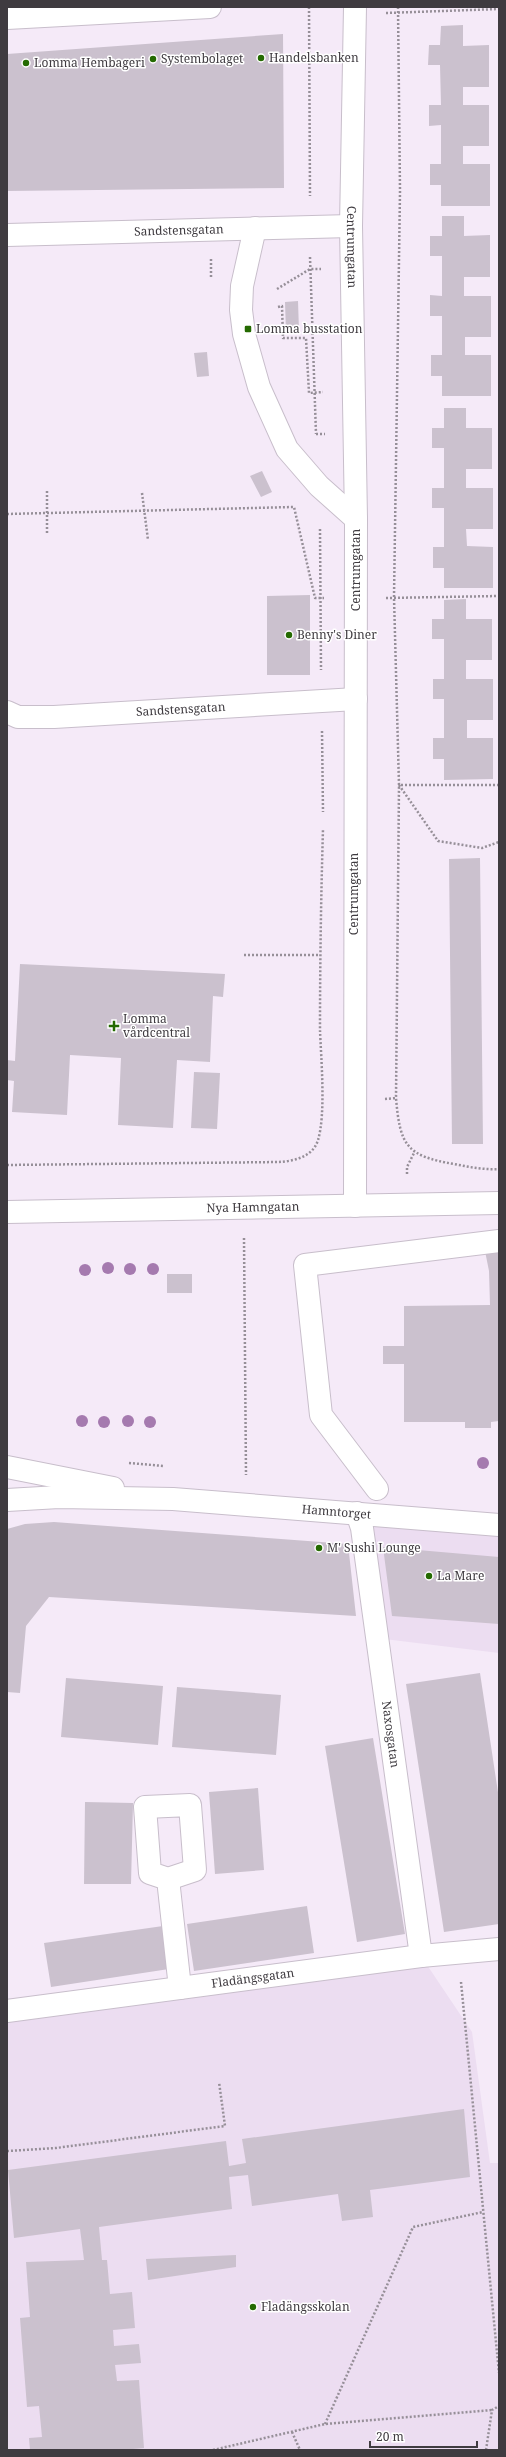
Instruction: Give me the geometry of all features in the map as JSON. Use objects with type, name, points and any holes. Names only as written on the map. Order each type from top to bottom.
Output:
[{"type":"street","points":[[7,18],[38,12],[210,7]]},
{"type":"street","name":"Centrumgatan","points":[[355,11],[352,226],[356,520],[355,1206]]},
{"type":"street","name":"Sandstensgatan","points":[[7,235],[352,226]]},
{"type":"street","points":[[256,228],[242,286],[241,310],[250,359],[258,387],[287,449],[319,486],[356,520]]},
{"type":"street","name":"Sandstensgatan","points":[[7,712],[18,717],[54,717],[356,699]]},
{"type":"street","name":"Nya Hamngatan","points":[[7,1212],[499,1203]]},
{"type":"street","points":[[377,1489],[322,1415],[305,1265],[499,1241]]},
{"type":"street","name":"Hamntorget","points":[[7,1467],[173,1499]]},
{"type":"street","name":"Hamntorget","points":[[7,1500],[59,1497],[173,1499],[499,1525]]},
{"type":"street","name":"Naxosgatan","points":[[358,1513],[362,1528],[421,1956]]},
{"type":"street","points":[[168,1879],[180,1988]]},
{"type":"street","name":"Fladängsgatan","points":[[7,2011],[421,1956],[499,1949]]},
{"type":"path","points":[[309,7],[310,269],[313,392],[319,486],[322,597],[321,700],[323,814]]},
{"type":"path","points":[[398,7],[400,191],[394,597],[399,785],[396,1098],[398,1123],[405,1142],[414,1153],[427,1160],[487,1170],[499,1169]]},
{"type":"path","points":[[355,11],[398,13],[499,9]]},
{"type":"path","points":[[277,289],[310,269],[329,268]]},
{"type":"path","points":[[278,307],[282,306],[283,338],[306,338],[309,392],[327,392]]},
{"type":"path","points":[[47,491],[47,533]]},
{"type":"path","points":[[142,493],[148,540]]},
{"type":"path","points":[[7,514],[294,506],[315,598],[322,597]]},
{"type":"path","points":[[394,597],[499,596]]},
{"type":"path","points":[[399,785],[499,785]]},
{"type":"path","points":[[399,785],[438,841],[482,848],[499,842]]},
{"type":"path","points":[[7,1164],[279,1162],[297,1160],[311,1152],[318,1140],[320,1124],[320,955],[323,822]]},
{"type":"path","points":[[244,956],[320,955]]},
{"type":"path","points":[[244,1236],[246,1475]]},
{"type":"path","points":[[458,1953],[480,2155],[483,2212],[499,2373]]},
{"type":"path","points":[[7,2151],[56,2148],[225,2126],[219,2082]]},
{"type":"path","points":[[325,2424],[413,2227],[483,2212]]},
{"type":"path","points":[[213,2450],[325,2424],[492,2410],[499,2406]]},
{"type":"path","points":[[486,2450],[492,2410]]},
{"type":"path","points":[[292,2432],[300,2450]]},
{"type":"shaded area","points":[[357,1513],[499,1525],[499,1653],[376,1638]]},
{"type":"shaded area","name":"Fladängsskolan","points":[[421,1956],[472,2032],[490,2163],[499,2163],[499,2450],[7,2450],[7,2011]]},
{"type":"building","points":[[463,25],[463,46],[489,45],[489,87],[463,87],[463,105],[489,105],[489,146],[463,146],[463,164],[490,164],[490,206],[441,206],[441,185],[430,185],[430,164],[441,164],[441,125],[429,126],[429,105],[441,105],[440,65],[428,65],[429,45],[440,45],[441,26]]},
{"type":"building","points":[[283,34],[284,188],[7,191],[7,54]]},
{"type":"building","points":[[442,216],[464,216],[464,236],[490,235],[490,277],[464,277],[464,296],[491,296],[491,337],[465,337],[465,355],[491,355],[491,396],[442,396],[442,376],[431,376],[431,355],[442,355],[442,316],[430,316],[430,295],[442,296],[442,256],[430,256],[430,236],[442,236]]},
{"type":"building","points":[[298,301],[299,331],[286,332],[285,302]]},
{"type":"building","points":[[207,352],[209,376],[197,377],[194,353]]},
{"type":"building","points":[[444,408],[466,408],[466,428],[492,428],[492,469],[466,469],[466,488],[493,488],[493,529],[466,529],[467,546],[493,547],[493,588],[444,588],[444,568],[433,568],[433,547],[444,547],[444,508],[432,508],[432,488],[444,488],[444,448],[432,448],[432,428],[444,428]]},
{"type":"building","points":[[262,471],[272,492],[261,497],[250,476]]},
{"type":"building","name":"Benny's Diner","points":[[310,595],[310,675],[267,675],[267,596]]},
{"type":"building","points":[[466,599],[466,619],[492,619],[492,660],[466,660],[466,679],[493,679],[493,720],[467,720],[467,738],[493,738],[493,779],[444,780],[444,759],[433,759],[433,738],[444,738],[444,699],[433,699],[433,679],[444,679],[444,639],[432,639],[432,619],[444,619],[444,600]]},
{"type":"building","points":[[480,858],[483,1144],[452,1144],[449,859]]},
{"type":"building","name":"Lomma vårdcentral","points":[[20,964],[225,974],[223,997],[213,996],[210,1062],[177,1060],[173,1128],[118,1125],[121,1058],[70,1055],[67,1115],[12,1112],[14,1081],[7,1080],[7,1060],[15,1061]]},
{"type":"building","points":[[194,1072],[220,1073],[217,1129],[191,1128]]},
{"type":"building","points":[[499,1249],[499,1421],[491,1422],[491,1428],[465,1428],[465,1422],[404,1422],[404,1364],[383,1364],[383,1346],[404,1346],[404,1306],[490,1305],[489,1271],[485,1251]]},
{"type":"building","points":[[167,1274],[192,1274],[192,1293],[167,1293]]},
{"type":"building","points":[[54,1522],[348,1544],[356,1616],[49,1597],[26,1626],[20,1693],[7,1692],[7,1529],[25,1524]]},
{"type":"building","points":[[383,1547],[499,1557],[499,1624],[392,1616]]},
{"type":"building","points":[[480,1673],[499,1799],[499,1924],[444,1932],[406,1684]]},
{"type":"building","points":[[66,1678],[163,1686],[158,1745],[61,1737]]},
{"type":"building","points":[[177,1687],[281,1695],[276,1755],[172,1747]]},
{"type":"building","points":[[373,1738],[405,1934],[357,1942],[325,1746]]},
{"type":"building","points":[[258,1788],[264,1870],[215,1874],[209,1792]]},
{"type":"building","points":[[85,1802],[133,1803],[131,1884],[84,1884]]},
{"type":"building","points":[[307,1906],[314,1953],[194,1971],[187,1924]]},
{"type":"building","points":[[163,1926],[169,1969],[51,1987],[44,1943]]},
{"type":"building","points":[[464,2109],[470,2177],[370,2190],[373,2217],[342,2221],[338,2194],[252,2206],[248,2175],[229,2177],[232,2209],[99,2227],[102,2260],[107,2260],[110,2294],[132,2292],[135,2328],[113,2330],[114,2346],[139,2344],[141,2363],[115,2365],[117,2381],[139,2380],[144,2448],[122,2450],[30,2450],[29,2438],[42,2437],[39,2406],[27,2407],[20,2318],[30,2317],[26,2262],[84,2260],[80,2229],[14,2238],[8,2170],[226,2141],[229,2166],[246,2163],[242,2139]]},
{"type":"building","points":[[236,2255],[236,2267],[148,2280],[146,2259]]},
{"type":"place","name":"Handelsbanken","points":[[261,58]]},
{"type":"place","name":"Systembolaget","points":[[153,59]]},
{"type":"place","name":"Lomma Hembageri","points":[[26,63]]},
{"type":"place","name":"Lomma busstation","points":[[248,329]]},
{"type":"place","name":"Benny's Diner","points":[[289,635]]},
{"type":"place","name":"Lomma vårdcentral","points":[[114,1026]]},
{"type":"place","name":"M' Sushi Lounge","points":[[319,1548]]},
{"type":"place","name":"La Mare","points":[[429,1576]]},
{"type":"place","name":"Fladängsskolan","points":[[253,2307]]}]
